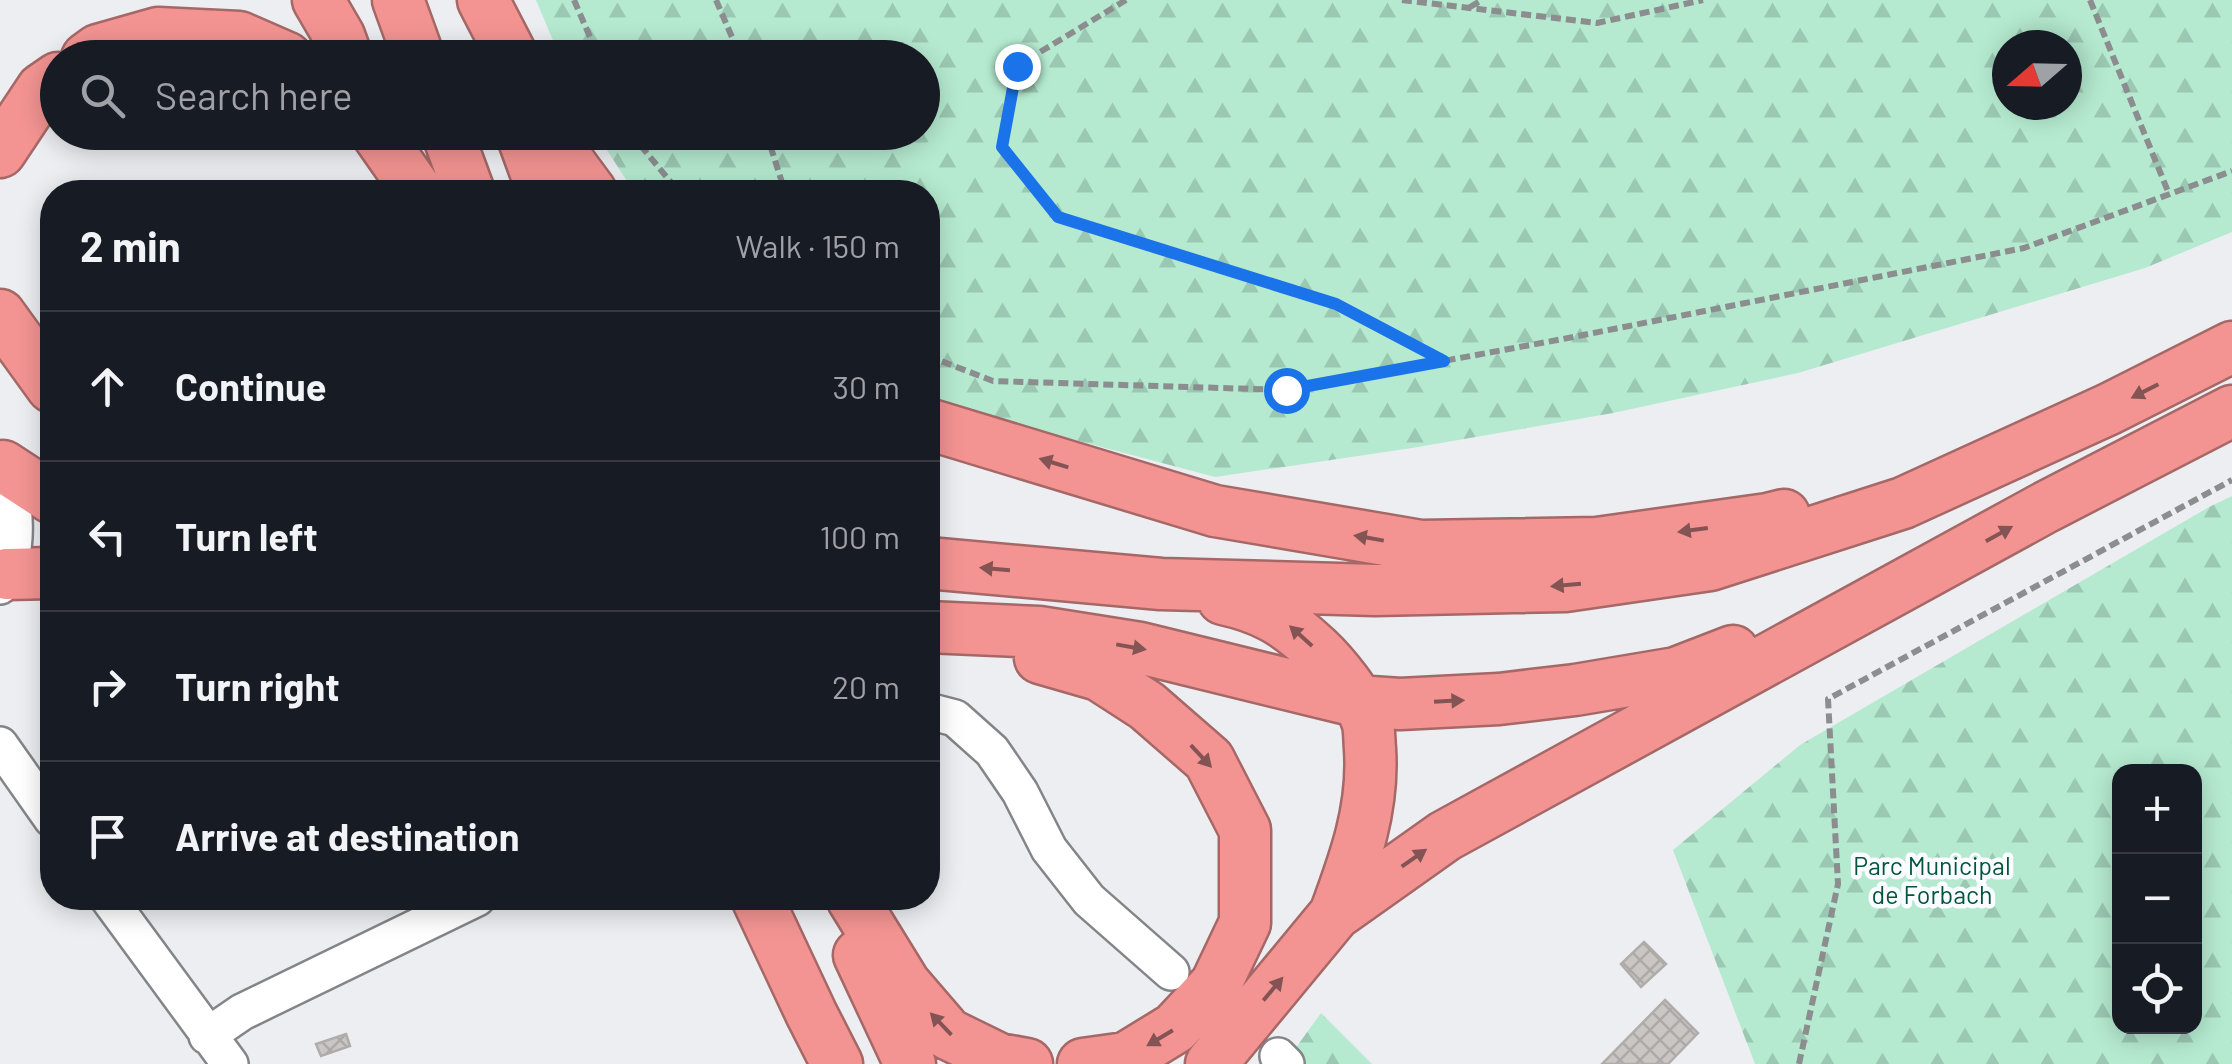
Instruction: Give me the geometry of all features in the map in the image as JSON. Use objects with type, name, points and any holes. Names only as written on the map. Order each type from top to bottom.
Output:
[{"type":"highway","points":[[318,0],[340,40]]},
{"type":"highway","points":[[398,0],[412,40]]},
{"type":"highway","points":[[472,0],[486,40]]},
{"type":"highway","points":[[483,0],[504,40]]},
{"type":"highway","points":[[133,40],[158,33],[246,40]]},
{"type":"highway","points":[[0,152],[40,91]]},
{"type":"highway","points":[[389,150],[410,180]]},
{"type":"highway","points":[[454,150],[465,180]]},
{"type":"highway","points":[[527,150],[538,180]]},
{"type":"highway","points":[[563,150],[582,180]]},
{"type":"highway","points":[[0,315],[40,370]]},
{"type":"highway","points":[[940,564],[1162,584],[1374,590],[1565,586],[1710,565],[1903,503],[2057,434],[2232,348]]},
{"type":"highway","points":[[1212,1064],[1334,914],[1445,836],[2046,507],[2232,411]]},
{"type":"highway","points":[[940,428],[1215,512],[1421,546],[1596,543],[1768,519],[2057,434]]},
{"type":"highway","points":[[1,464],[40,490]]},
{"type":"highway","points":[[940,628],[1038,632],[1140,648],[1356,701],[1400,704],[1575,690],[1676,673],[1914,581]]},
{"type":"highway","points":[[1162,584],[1248,604],[1290,625],[1328,661],[1367,720],[1369,807],[1334,914]]},
{"type":"highway","points":[[940,630],[1099,675],[1147,706],[1209,760],[1245,830],[1245,923],[1216,984],[1175,1028],[1126,1058],[1083,1064]]},
{"type":"highway","points":[[763,910],[837,1064]]},
{"type":"highway","points":[[838,910],[910,1064]]},
{"type":"highway","points":[[859,910],[905,984],[948,1034],[999,1058],[1027,1064]]},
{"type":"street","points":[[1,464],[16,520],[20,577]]},
{"type":"street","points":[[940,714],[955,718],[992,752],[1020,792],[1049,849],[1079,888],[1171,972]]},
{"type":"street","points":[[0,745],[40,802]]},
{"type":"street","points":[[117,910],[230,1064]]},
{"type":"street","points":[[207,1036],[242,1012],[452,910]]},
{"type":"path","points":[[574,0],[592,40]]},
{"type":"path","points":[[716,0],[733,40]]},
{"type":"path","points":[[1126,0],[1017,66],[1002,147],[1058,217],[1336,304],[1444,361]]},
{"type":"path","points":[[1402,0],[1597,22],[1703,0]]},
{"type":"path","points":[[1469,8],[1482,0]]},
{"type":"path","points":[[2090,0],[2168,194]]},
{"type":"path","points":[[644,150],[669,180]]},
{"type":"path","points":[[772,150],[781,180]]},
{"type":"path","points":[[940,361],[993,381],[1286,390],[2024,248],[2232,171]]},
{"type":"path","points":[[1798,1064],[1838,884],[1828,699],[2232,480]]},
{"type":"green space","points":[[536,0],[2232,0],[2232,232],[2145,268],[1798,373],[1613,413],[1215,477],[940,404],[940,180],[626,180],[607,150],[940,150],[940,40],[553,40]]},
{"type":"green space","name":"Parc Municipal de Forbach","points":[[2232,496],[2232,1064],[1755,1064],[1673,850],[1800,745]]},
{"type":"green space","points":[[1321,1013],[1372,1064],[1284,1064]]},
{"type":"building","points":[[1644,942],[1666,964],[1641,987],[1621,964]]},
{"type":"building","points":[[1665,1000],[1698,1033],[1668,1064],[1602,1064]]},
{"type":"building","points":[[346,1034],[350,1046],[321,1056],[316,1044]]},
{"type":"route","points":[[1017,66],[1002,147],[1058,217],[1336,304],[1444,361],[1286,390]]}]
